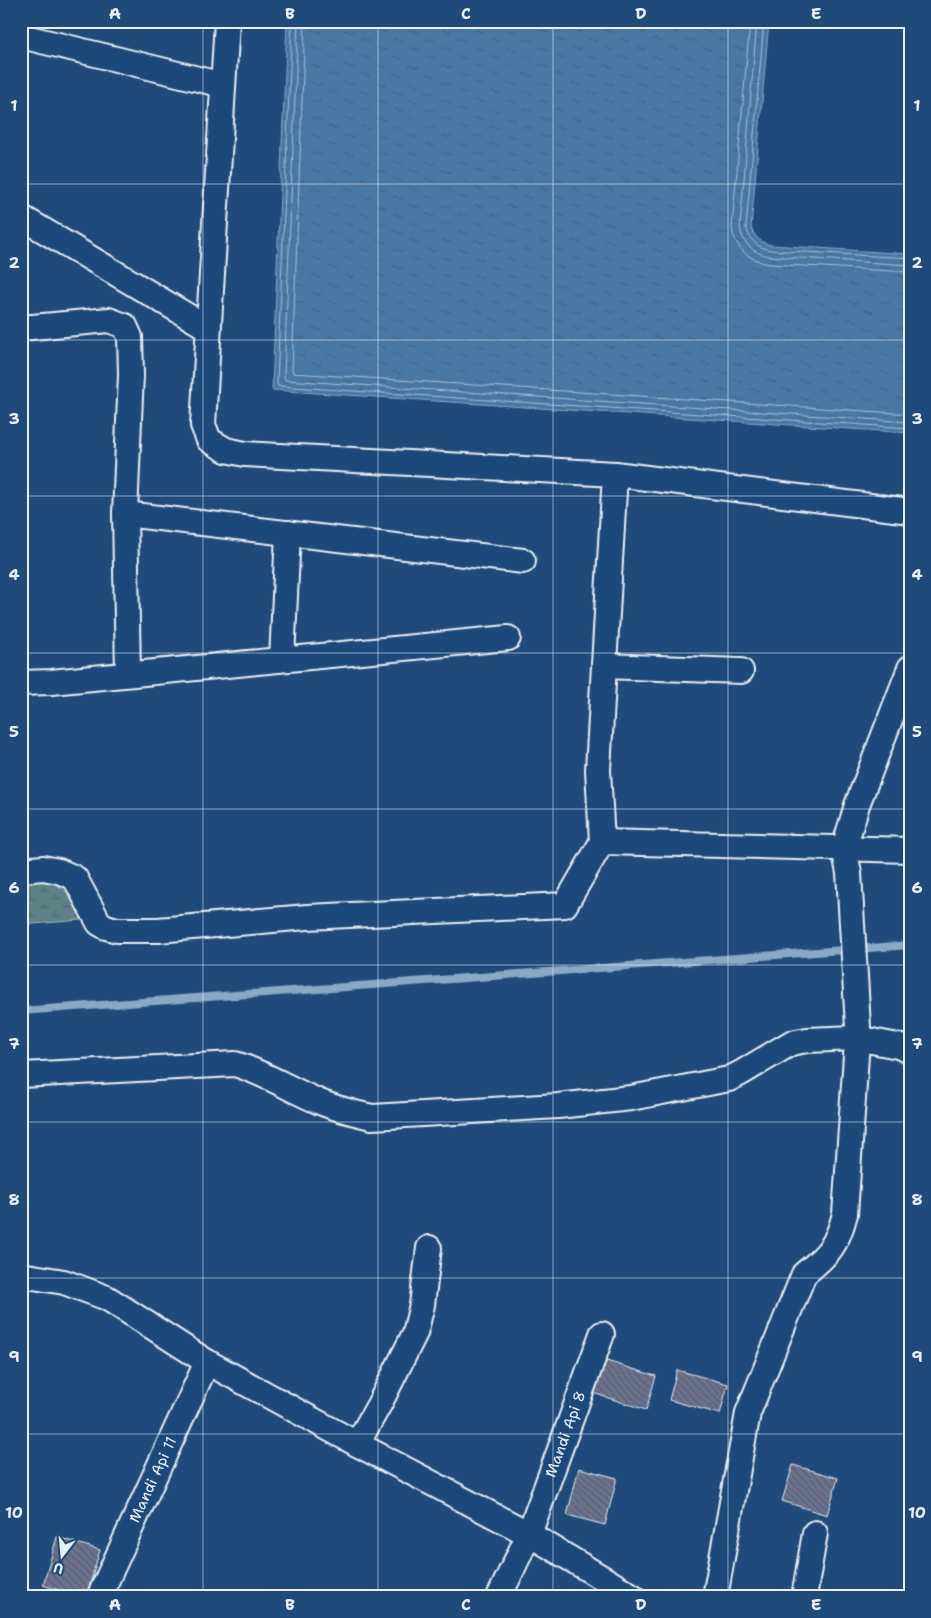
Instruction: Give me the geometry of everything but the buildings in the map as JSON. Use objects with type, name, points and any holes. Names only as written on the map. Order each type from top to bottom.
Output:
[{"type":"street","points":[[227,21],[203,425],[209,440],[226,450],[245,454],[615,474],[910,511]]},
{"type":"street","points":[[21,36],[223,85]]},
{"type":"street","points":[[21,217],[208,328]]},
{"type":"street","points":[[21,328],[109,320],[125,326],[130,337],[131,374],[125,514],[128,674]]},
{"type":"street","points":[[21,870],[43,868],[59,871],[75,878],[99,924],[117,930],[158,930],[307,917],[565,905],[602,842],[598,770],[615,474]]},
{"type":"street","points":[[125,514],[523,561]]},
{"type":"street","points":[[282,659],[288,533]]},
{"type":"street","points":[[21,683],[51,682],[508,638]]},
{"type":"street","points":[[604,666],[741,671]]},
{"type":"street","points":[[714,1597],[748,1413],[804,1274],[820,1262],[834,1245],[845,1214],[857,1033],[849,873],[844,848],[857,805],[910,668]]},
{"type":"street","points":[[602,842],[906,850]]},
{"type":"street","points":[[21,1075],[235,1064],[255,1070],[319,1102],[372,1117],[558,1106],[631,1098],[729,1079],[792,1043],[857,1033],[910,1051]]},
{"type":"street","points":[[357,1444],[415,1333],[422,1305],[429,1248]]},
{"type":"street","points":[[21,1275],[64,1282],[107,1298],[207,1362],[357,1444],[529,1534],[634,1597]]},
{"type":"street","name":"Mandi Api 8","points":[[499,1597],[529,1534],[602,1334]]},
{"type":"street","name":"Mandi Api 11","points":[[98,1597],[207,1362]]},
{"type":"street","points":[[804,1597],[815,1533]]},
{"type":"green space","points":[[21,861],[105,918],[21,925]]},
{"type":"water","points":[[287,21],[769,21],[751,228],[759,239],[771,245],[910,254],[910,433],[272,390]]},
{"type":"waterway","points":[[21,1011],[910,945]]}]
